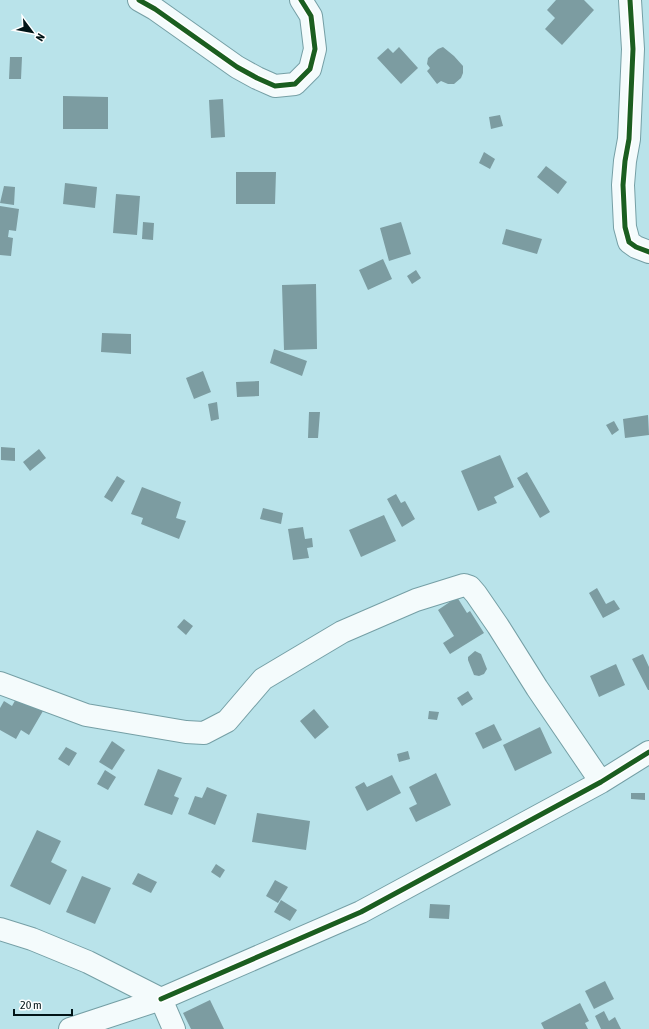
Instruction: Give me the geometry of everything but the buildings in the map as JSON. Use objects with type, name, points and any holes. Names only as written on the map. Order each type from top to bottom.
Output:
[{"type":"street","points":[[152,3],[237,67],[276,86],[295,84],[310,69],[315,49],[311,16],[301,0]]},
{"type":"street","points":[[630,0],[633,49],[629,139],[623,185],[625,227],[629,242],[636,247],[649,252]]},
{"type":"street","points":[[0,683],[86,715],[186,732],[204,733],[227,721],[263,679],[342,632],[416,600],[464,585],[470,587],[476,594],[537,688],[602,782]]},
{"type":"street","points":[[70,1029],[161,999],[361,912],[602,782],[649,752]]},
{"type":"street","points":[[0,930],[32,939],[88,962],[161,999],[174,1029]]},
{"type":"cycle path","points":[[139,0],[155,9],[237,67],[275,86],[295,84],[310,69],[315,49],[311,16],[301,0]]},
{"type":"cycle path","points":[[630,0],[633,49],[629,139],[623,185],[625,227],[629,242],[636,247],[649,252]]},
{"type":"cycle path","points":[[161,999],[361,912],[601,782],[649,752]]}]
